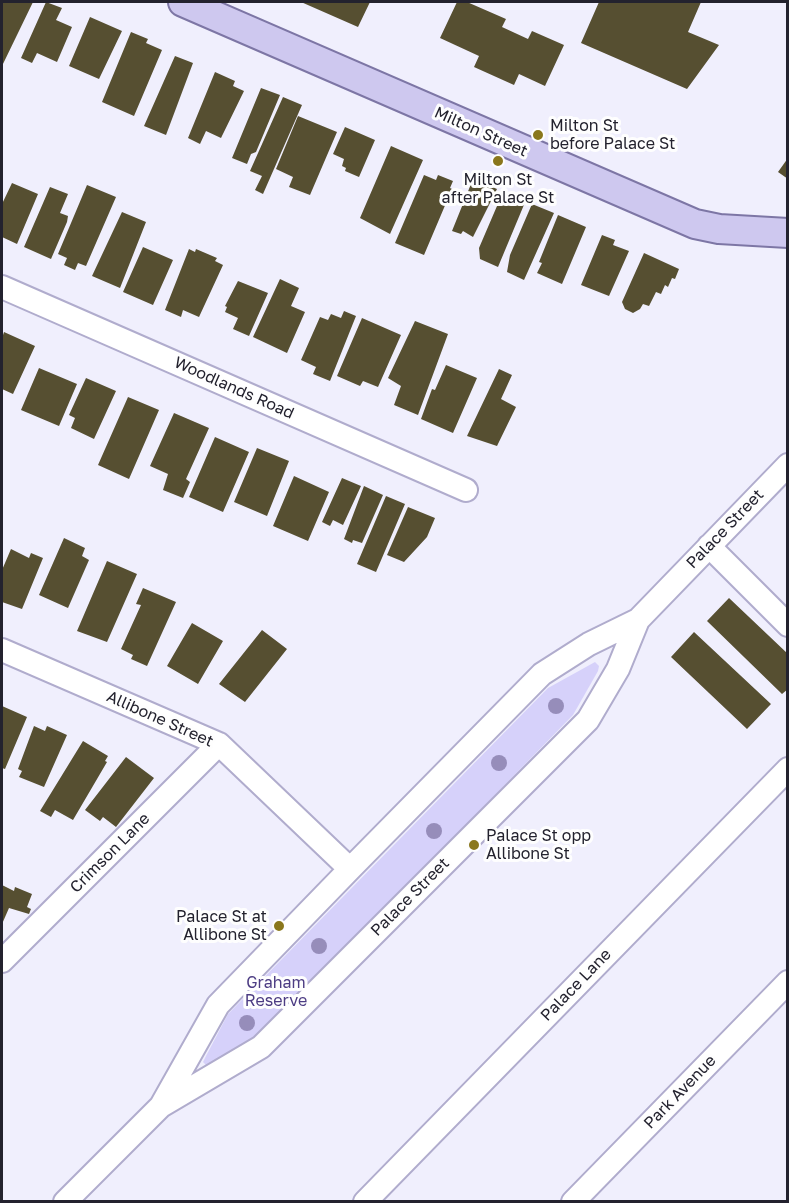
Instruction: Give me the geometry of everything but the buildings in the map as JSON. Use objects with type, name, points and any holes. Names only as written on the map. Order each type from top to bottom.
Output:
[{"type":"main road","name":"Milton Street","points":[[183,2],[694,224],[719,229],[788,233]]},
{"type":"street","name":"Woodlands Road","points":[[2,287],[466,490]]},
{"type":"street","name":"Palace Street","points":[[161,1106],[218,1005],[350,869],[542,674],[589,644],[638,620],[788,465]]},
{"type":"street","points":[[709,546],[788,625]]},
{"type":"street","name":"Palace Street","points":[[65,1202],[161,1106],[261,1047],[588,720],[618,669],[638,620]]},
{"type":"street","name":"Allibone Street","points":[[2,650],[219,744],[350,869]]},
{"type":"street","name":"Crimson Lane","points":[[2,961],[219,744]]},
{"type":"street","name":"Palace Lane","points":[[364,1202],[788,769]]},
{"type":"street","name":"Park Avenue","points":[[573,1202],[788,982]]},
{"type":"green space","name":"Graham Reserve","points":[[595,662],[599,666],[598,671],[573,715],[259,1037],[208,1067],[203,1062],[228,1014],[548,688]]},
{"type":"place","name":"Milton St before Palace St","points":[[538,135]]},
{"type":"place","name":"Milton St after Palace St","points":[[498,161]]},
{"type":"place","name":"Palace St opp Allibone St","points":[[474,845]]},
{"type":"place","name":"Palace St at Allibone St","points":[[279,926]]}]
